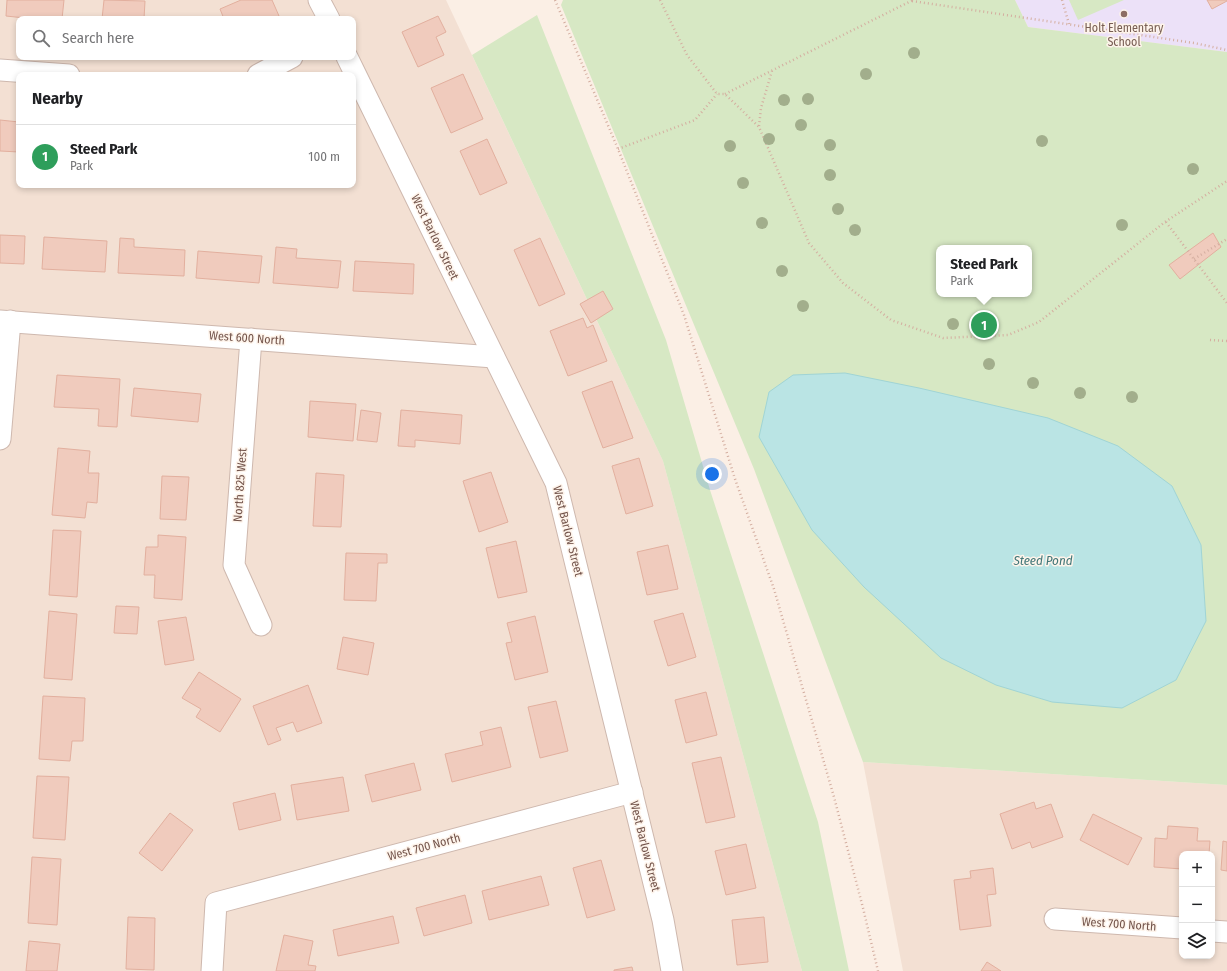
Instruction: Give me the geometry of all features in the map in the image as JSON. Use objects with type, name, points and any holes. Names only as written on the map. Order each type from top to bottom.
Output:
[{"type":"street","points":[[319,0],[327,16]]},
{"type":"street","points":[[264,72],[286,60]]},
{"type":"street","name":"West Barlow Street","points":[[348,60],[354,72]]},
{"type":"street","points":[[0,70],[28,72]]},
{"type":"street","name":"West Barlow Street","points":[[356,75],[556,483],[663,920],[672,971]]},
{"type":"street","points":[[0,439],[5,321]]},
{"type":"street","name":"West 600 North","points":[[5,321],[494,357]]},
{"type":"street","name":"North 825 West","points":[[251,339],[234,565],[261,625]]},
{"type":"street","name":"West 700 North","points":[[212,971],[216,903],[632,792]]},
{"type":"street","name":"West 700 North","points":[[1055,919],[1179,928]]},
{"type":"street","points":[[1215,931],[1227,932]]},
{"type":"path","points":[[555,0],[618,149],[684,315],[735,479],[774,589],[838,812],[878,971]]},
{"type":"path","points":[[660,0],[687,55],[717,94]]},
{"type":"path","points":[[618,149],[695,120],[717,94],[725,94],[913,0],[1194,43],[1227,50]]},
{"type":"path","points":[[1062,0],[1068,24]]},
{"type":"path","points":[[759,127],[761,108],[772,71]]},
{"type":"path","points":[[725,94],[759,127],[809,243],[843,283],[891,320],[943,338],[1008,335],[1039,322],[1165,222],[1227,181]]},
{"type":"path","points":[[1165,222],[1227,303]]},
{"type":"path","points":[[1194,259],[1227,239]]},
{"type":"path","points":[[1210,340],[1227,341]]},
{"type":"shaded area","points":[[0,0],[446,0],[663,461],[802,971],[0,971]]},
{"type":"shaded area","name":"Holt Elementary School","points":[[1015,0],[1227,0],[1227,52],[1028,27]]},
{"type":"shaded area","points":[[863,762],[1227,785],[1227,971],[903,971]]},
{"type":"green space","points":[[563,0],[1015,0],[1028,27],[1227,52],[1227,785],[863,762],[754,469],[561,5]]},
{"type":"green space","points":[[1069,0],[1124,0],[1078,20]]},
{"type":"green space","points":[[537,15],[666,340],[710,490],[818,822],[849,971],[802,971],[663,461],[472,55]]},
{"type":"water","name":"Steed Pond","points":[[845,373],[919,388],[1048,418],[1118,446],[1172,486],[1201,545],[1206,621],[1176,680],[1122,708],[1052,702],[996,685],[941,658],[864,587],[812,530],[759,437],[769,392],[793,375]]},
{"type":"building","points":[[7,0],[64,0],[62,16],[6,16]]},
{"type":"building","points":[[104,0],[145,1],[144,16],[102,16]]},
{"type":"building","points":[[241,0],[272,0],[279,16],[223,16],[220,9]]},
{"type":"building","points":[[1207,0],[1227,0],[1227,1],[1212,9]]},
{"type":"building","points":[[438,16],[446,32],[436,37],[444,55],[418,67],[402,32]]},
{"type":"building","points":[[463,74],[483,119],[451,133],[431,88]]},
{"type":"building","points":[[0,120],[16,122],[16,152],[0,151]]},
{"type":"building","points":[[487,139],[507,183],[480,195],[460,151]]},
{"type":"building","points":[[1213,233],[1221,247],[1180,279],[1169,265]]},
{"type":"building","points":[[0,235],[25,236],[24,264],[0,263]]},
{"type":"building","points":[[44,237],[107,241],[105,272],[42,269]]},
{"type":"building","points":[[120,238],[134,239],[134,247],[185,250],[184,276],[118,273]]},
{"type":"building","points":[[540,238],[565,294],[539,306],[514,250]]},
{"type":"building","points":[[276,247],[297,249],[296,258],[341,261],[338,288],[273,283]]},
{"type":"building","points":[[198,251],[262,256],[259,283],[196,278]]},
{"type":"building","points":[[355,261],[414,264],[413,294],[353,291]]},
{"type":"building","points":[[603,291],[613,309],[591,323],[580,304]]},
{"type":"building","points":[[583,318],[587,328],[593,325],[607,361],[568,376],[550,331]]},
{"type":"building","points":[[57,375],[120,379],[117,427],[98,426],[99,409],[54,407]]},
{"type":"building","points":[[612,381],[633,438],[603,448],[582,392]]},
{"type":"building","points":[[134,388],[201,394],[198,422],[131,416]]},
{"type":"building","points":[[310,401],[356,404],[353,441],[308,437]]},
{"type":"building","points":[[361,410],[381,413],[377,442],[357,440]]},
{"type":"building","points":[[401,410],[462,415],[460,444],[415,440],[415,447],[398,446]]},
{"type":"building","points":[[58,448],[90,451],[88,473],[99,473],[97,503],[87,502],[85,518],[52,515]]},
{"type":"building","points":[[639,458],[653,506],[626,514],[612,466]]},
{"type":"building","points":[[491,472],[508,522],[479,532],[463,481]]},
{"type":"building","points":[[316,473],[344,475],[341,527],[313,526]]},
{"type":"building","points":[[162,476],[189,477],[186,520],[160,519]]},
{"type":"building","points":[[53,530],[81,531],[77,597],[49,595]]},
{"type":"building","points":[[158,535],[186,537],[182,600],[154,598],[155,575],[144,575],[146,547],[158,547]]},
{"type":"building","points":[[516,541],[527,592],[498,598],[486,548]]},
{"type":"building","points":[[668,545],[678,589],[647,595],[637,552]]},
{"type":"building","points":[[346,553],[387,554],[387,563],[378,563],[376,601],[344,600]]},
{"type":"building","points":[[116,606],[139,607],[137,634],[114,633]]},
{"type":"building","points":[[49,611],[77,614],[72,680],[44,678]]},
{"type":"building","points":[[683,613],[696,657],[668,666],[654,621]]},
{"type":"building","points":[[535,616],[548,672],[515,680],[506,643],[512,642],[507,623]]},
{"type":"building","points":[[186,617],[194,660],[165,665],[158,621]]},
{"type":"building","points":[[343,637],[374,643],[368,675],[337,669]]},
{"type":"building","points":[[199,672],[241,699],[220,732],[196,717],[201,709],[182,698]]},
{"type":"building","points":[[308,685],[322,723],[297,732],[293,722],[276,728],[281,740],[268,745],[253,706]]},
{"type":"building","points":[[706,692],[717,735],[686,743],[675,700]]},
{"type":"building","points":[[43,696],[85,698],[83,741],[72,741],[70,761],[39,759]]},
{"type":"building","points":[[556,701],[568,751],[540,758],[528,707]]},
{"type":"building","points":[[501,727],[511,767],[452,782],[445,754],[483,745],[480,732]]},
{"type":"building","points":[[721,757],[735,817],[706,823],[692,763]]},
{"type":"building","points":[[414,763],[421,790],[372,802],[365,775]]},
{"type":"building","points":[[37,776],[69,777],[65,840],[33,838]]},
{"type":"building","points":[[343,777],[349,811],[297,820],[291,785]]},
{"type":"building","points":[[275,793],[281,820],[239,830],[233,803]]},
{"type":"building","points":[[1034,802],[1036,809],[1051,804],[1063,837],[1032,848],[1030,842],[1012,849],[1000,814]]},
{"type":"building","points":[[170,813],[193,830],[162,871],[139,853]]},
{"type":"building","points":[[1093,814],[1142,838],[1128,865],[1080,840]]},
{"type":"building","points":[[1168,826],[1198,828],[1197,841],[1210,841],[1209,851],[1179,851],[1179,869],[1154,867],[1155,838],[1167,839]]},
{"type":"building","points":[[1223,841],[1227,842],[1227,871],[1221,870]]},
{"type":"building","points":[[746,844],[756,888],[726,895],[715,851]]},
{"type":"building","points":[[32,857],[61,859],[57,925],[28,923]]},
{"type":"building","points":[[601,860],[615,910],[587,918],[573,868]]},
{"type":"building","points":[[993,868],[996,894],[987,895],[991,926],[960,930],[954,880],[971,878],[970,871]]},
{"type":"building","points":[[541,876],[549,905],[489,920],[482,891]]},
{"type":"building","points":[[465,895],[472,923],[424,936],[416,908]]},
{"type":"building","points":[[393,916],[399,943],[338,956],[333,930]]},
{"type":"building","points":[[128,917],[155,918],[154,970],[126,969]]},
{"type":"building","points":[[764,917],[768,962],[737,965],[732,920]]},
{"type":"building","points":[[284,935],[313,941],[308,965],[316,966],[315,971],[276,971]]},
{"type":"building","points":[[29,941],[60,944],[57,971],[26,971]]},
{"type":"building","points":[[987,962],[1001,971],[981,971]]},
{"type":"building","points":[[632,967],[633,971],[614,971],[614,970]]},
{"type":"place","name":"Holt Elementary School","points":[[1124,14]]},
{"type":"place","name":"Steed Park","points":[[984,325]]}]
